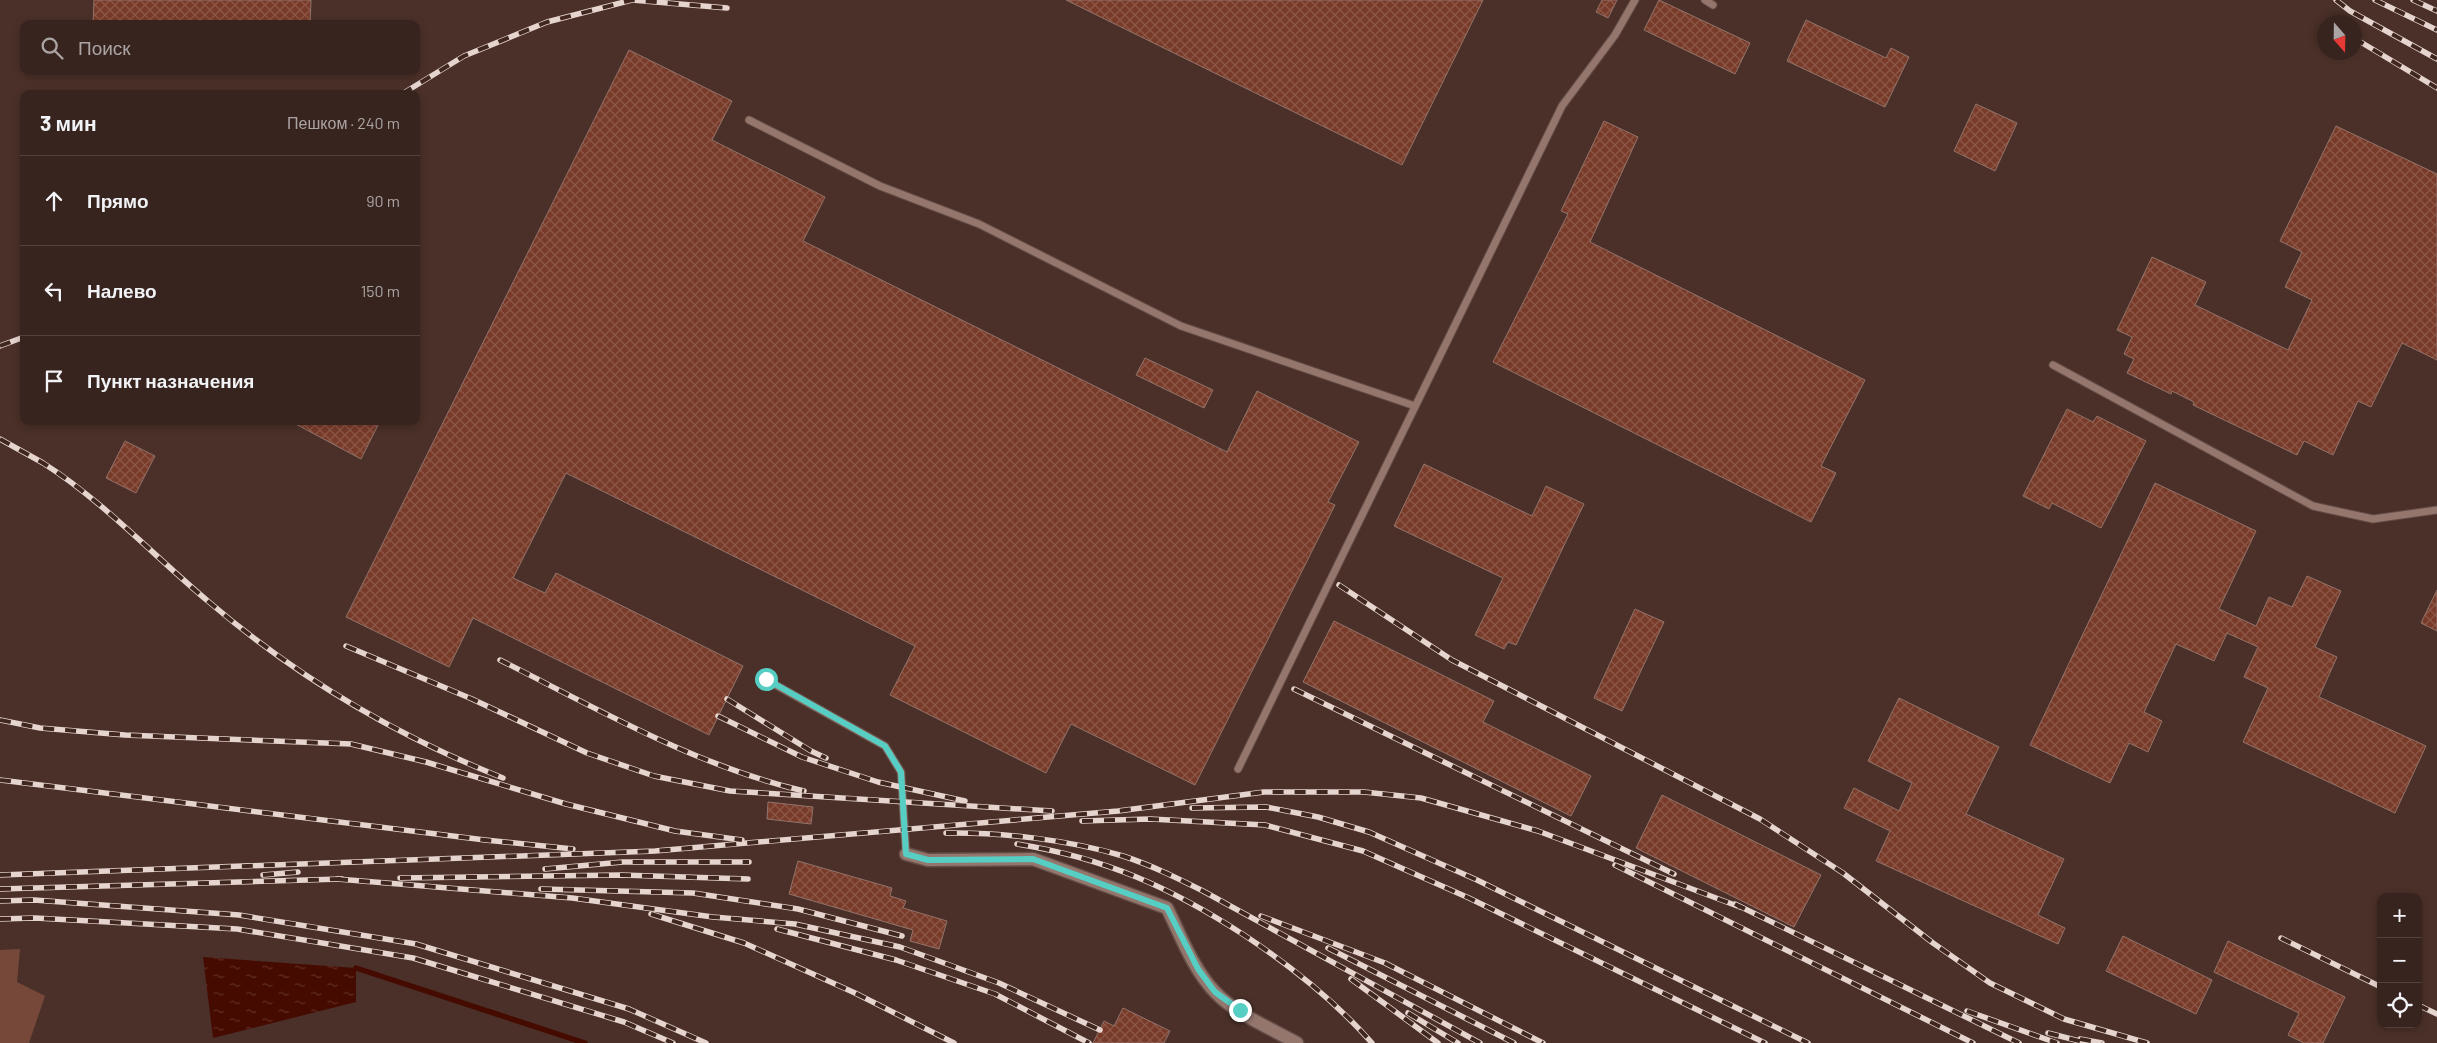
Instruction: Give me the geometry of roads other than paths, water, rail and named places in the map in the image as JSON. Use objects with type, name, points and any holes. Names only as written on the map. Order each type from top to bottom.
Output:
[{"type":"street","points":[[906,854],[928,860],[1033,859],[1167,908],[1198,969],[1215,992],[1240,1010],[1296,1043]]},
{"type":"lane","points":[[1238,769],[1562,106],[1615,35],[1635,0]]},
{"type":"lane","points":[[1705,0],[1713,5]]},
{"type":"lane","points":[[749,120],[880,186],[979,224],[1181,326],[1415,406]]},
{"type":"lane","points":[[2052,365],[2313,506],[2373,519],[2437,510]]},
{"type":"lane","points":[[766,679],[885,746],[901,772],[906,854]]},
{"type":"water","points":[[203,957],[356,968],[356,1002],[213,1038]]},
{"type":"waterway","points":[[356,968],[585,1043]]},
{"type":"railway","points":[[409,90],[464,56],[547,22],[632,0],[727,8]]},
{"type":"railway","points":[[2336,0],[2350,11],[2437,59]]},
{"type":"railway","points":[[2375,0],[2437,30]]},
{"type":"railway","points":[[2413,0],[2437,11]]},
{"type":"railway","points":[[2362,43],[2437,88]]},
{"type":"railway","points":[[0,346],[20,338]]},
{"type":"railway","points":[[0,439],[43,463],[87,494],[209,602],[242,629],[312,679],[386,723],[425,743],[503,778]]},
{"type":"railway","points":[[1339,585],[1452,660],[1760,819],[1843,873],[1933,943],[1990,983],[2064,1019],[2147,1043]]},
{"type":"railway","points":[[346,646],[472,699],[587,753],[654,776],[730,791],[1052,811]]},
{"type":"railway","points":[[500,660],[611,716],[686,751],[725,767],[804,791]]},
{"type":"railway","points":[[1294,689],[1674,874]]},
{"type":"railway","points":[[727,699],[811,751],[826,758]]},
{"type":"railway","points":[[718,716],[802,757],[878,782],[965,801]]},
{"type":"railway","points":[[0,720],[40,728],[125,735],[351,744],[426,762],[566,804],[675,831],[742,840]]},
{"type":"railway","points":[[0,780],[485,840],[573,849]]},
{"type":"railway","points":[[0,875],[655,851],[1118,811],[1264,792],[1364,792],[1421,798],[1538,831],[1740,907]]},
{"type":"railway","points":[[1192,808],[1266,807],[1318,817],[1369,832],[1477,880],[1808,1043]]},
{"type":"railway","points":[[1082,821],[1150,819],[1265,825],[1363,851],[1469,898],[1765,1043]]},
{"type":"railway","points":[[946,833],[989,834],[1058,841],[1102,850],[1144,863],[1203,891],[1480,1043]]},
{"type":"railway","points":[[1017,844],[1079,857],[1108,866],[1190,902],[1279,959],[1328,999],[1372,1043]]},
{"type":"railway","points":[[545,869],[623,862],[749,862]]},
{"type":"railway","points":[[1615,865],[1973,1043]]},
{"type":"railway","points":[[263,875],[298,872]]},
{"type":"railway","points":[[400,878],[621,875],[748,879]]},
{"type":"railway","points":[[337,879],[572,898],[713,917],[795,924],[900,947],[999,983],[1100,1030]]},
{"type":"railway","points":[[0,889],[342,879]]},
{"type":"railway","points":[[541,889],[693,893],[798,909],[902,936]]},
{"type":"railway","points":[[0,901],[34,900],[239,915],[416,944],[629,1009],[706,1043]]},
{"type":"railway","points":[[1735,904],[2019,1043]]},
{"type":"railway","points":[[651,914],[744,943],[855,993],[954,1043]]},
{"type":"railway","points":[[1261,916],[1385,963],[1543,1043]]},
{"type":"railway","points":[[0,919],[35,918],[237,929],[413,958],[624,1022],[673,1043]]},
{"type":"railway","points":[[777,929],[896,960],[995,994],[1089,1043]]},
{"type":"railway","points":[[2281,938],[2377,985]]},
{"type":"railway","points":[[1328,948],[1514,1043]]},
{"type":"railway","points":[[1351,979],[1438,1043]]},
{"type":"railway","points":[[2422,1007],[2437,1014]]},
{"type":"railway","points":[[1967,1011],[2057,1043]]},
{"type":"railway","points":[[1408,1013],[1458,1043]]},
{"type":"railway","points":[[2048,1033],[2087,1043]]},
{"type":"railway","points":[[2080,1039],[2102,1043]]}]
